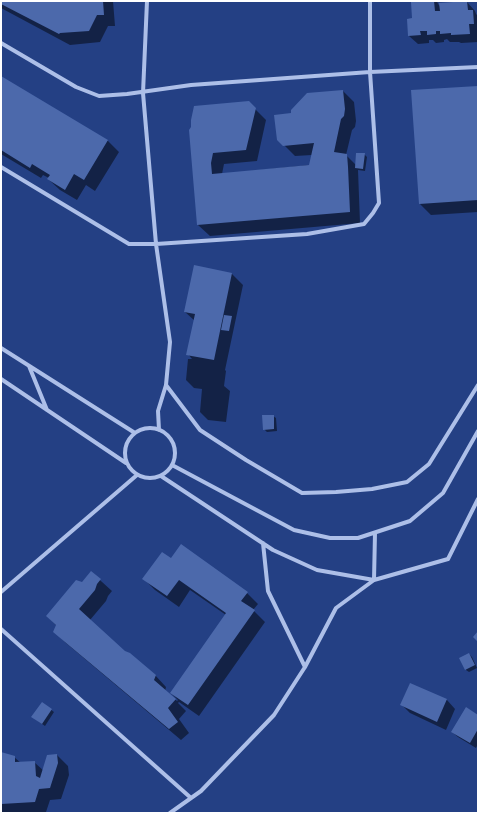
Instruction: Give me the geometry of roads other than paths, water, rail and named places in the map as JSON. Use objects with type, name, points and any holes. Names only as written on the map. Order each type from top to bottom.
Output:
[{"type":"street","points":[[147,1],[143,93],[156,244],[170,342],[166,385],[158,411],[159,430]]},
{"type":"street","points":[[1,167],[129,244],[156,244],[307,234],[364,224],[374,213],[379,203],[370,72],[370,1]]},
{"type":"street","points":[[1,43],[76,87],[98,96],[143,93],[191,86],[370,72],[478,67]]},
{"type":"street","points":[[1,348],[135,433]]},
{"type":"street","points":[[29,366],[48,410]]},
{"type":"street","points":[[1,379],[126,463]]},
{"type":"street","points":[[166,385],[200,430],[246,460],[302,493],[372,489],[406,482],[429,464],[478,385]]},
{"type":"street","points":[[151,428],[159,430],[166,434],[174,449],[172,465],[161,476],[145,478],[137,475],[130,470],[126,463],[124,454],[125,446],[129,438],[143,429],[151,428]]},
{"type":"street","points":[[172,465],[294,530],[330,538],[358,538],[410,521],[443,493],[478,431]]},
{"type":"street","points":[[1,592],[137,475]]},
{"type":"street","points":[[161,476],[273,550],[317,570],[374,580]]},
{"type":"street","points":[[170,813],[202,791],[274,715],[305,668],[336,608],[374,580],[448,559],[478,499]]},
{"type":"street","points":[[374,533],[374,580]]},
{"type":"street","points":[[263,543],[268,591],[305,668]]},
{"type":"street","points":[[1,629],[191,798]]}]
